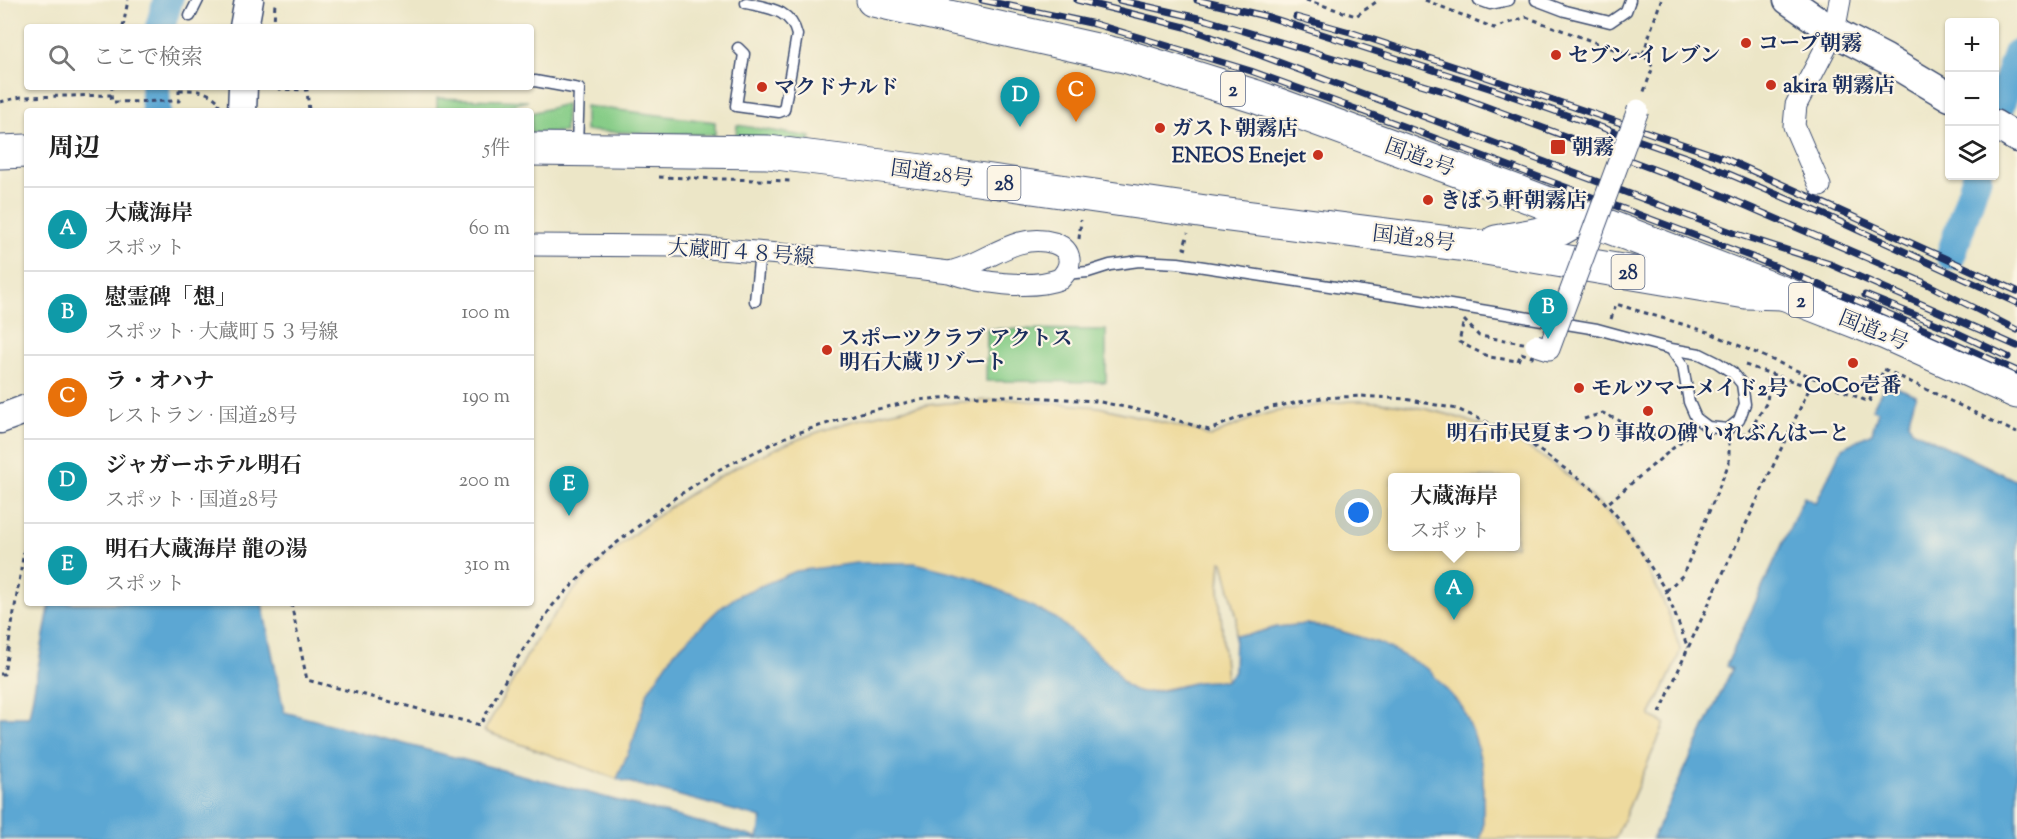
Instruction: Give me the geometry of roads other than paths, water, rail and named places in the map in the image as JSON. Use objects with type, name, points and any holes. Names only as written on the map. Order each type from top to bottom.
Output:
[{"type":"highway","name":"国道2号","points":[[873,0],[1128,57],[1257,97],[1512,190],[1783,293],[1888,334],[2017,392]]},
{"type":"highway","name":"国道28号","points":[[534,149],[768,152],[922,171],[1213,213],[1489,243],[1746,292],[1783,293]]},
{"type":"highway","points":[[0,152],[24,151]]},
{"type":"highway","points":[[1489,243],[1514,232],[1519,221],[1518,207],[1512,190]]},
{"type":"highway","name":"国道28号","points":[[1489,243],[1560,229],[1581,217]]},
{"type":"street","points":[[245,24],[249,0]]},
{"type":"street","points":[[1788,0],[1834,32],[1945,94]]},
{"type":"street","points":[[1820,186],[1794,126],[1796,105],[1834,32],[1840,0]]},
{"type":"street","points":[[242,108],[243,90]]},
{"type":"street","points":[[1528,349],[1549,349],[1639,106]]},
{"type":"street","name":"大蔵町４８号線","points":[[534,245],[683,246],[760,252],[949,272],[964,278],[1007,284],[1035,285],[1053,282],[1060,279],[1069,266],[1067,252],[1060,246],[1033,240],[1023,241],[978,260],[964,269],[949,272]]},
{"type":"street","points":[[0,419],[24,411]]},
{"type":"lane","points":[[190,16],[198,0]]},
{"type":"lane","points":[[1479,0],[1490,4],[1509,0]]},
{"type":"lane","points":[[1536,0],[1565,11],[1610,22],[1626,11],[1630,0]]},
{"type":"lane","points":[[738,48],[744,54],[736,106],[779,112],[784,110],[797,35],[795,27],[781,11],[746,3]]},
{"type":"lane","points":[[535,81],[579,89],[577,148]]},
{"type":"lane","points":[[755,302],[760,252]]},
{"type":"lane","points":[[1065,274],[1088,272],[1110,265],[1139,261],[1178,263],[1585,327],[1700,354],[1718,363],[1733,373],[1742,384],[1745,404],[1739,420],[1728,429],[1708,427],[1696,418],[1689,402],[1683,366],[1671,349]]},
{"type":"water","points":[[1886,383],[1916,395],[1908,422],[1912,430],[2017,481],[2017,839],[1652,839],[1732,669],[1726,666],[1804,497],[1816,503],[1842,448],[1872,433],[1878,411],[1872,409]]},
{"type":"water","points":[[857,563],[915,563],[975,578],[1057,619],[1116,670],[1122,682],[1131,689],[1141,692],[1152,692],[1198,682],[1226,681],[1234,672],[1235,635],[1248,635],[1277,627],[1307,624],[1337,630],[1382,644],[1428,669],[1462,707],[1475,738],[1483,770],[1483,826],[1480,839],[0,839],[0,717],[29,717],[49,606],[263,606],[284,712],[758,838],[762,818],[617,779],[634,738],[648,691],[674,653],[719,609],[739,595],[796,571]]},
{"type":"waterway","points":[[161,24],[168,0]]},
{"type":"waterway","points":[[1999,107],[2017,54]]},
{"type":"waterway","points":[[155,90],[156,108]]},
{"type":"waterway","points":[[1951,255],[1976,180]]},
{"type":"railway","points":[[982,0],[1095,24],[1251,71],[1752,257],[1901,319],[2017,371]]},
{"type":"railway","points":[[1077,0],[1185,27],[1734,233],[1830,264],[2017,346]]},
{"type":"railway","points":[[1119,0],[1207,20],[1447,92],[1712,191],[1925,283],[2017,330]]},
{"type":"railway","points":[[1197,0],[1269,17],[1492,89],[1703,163],[1825,215],[2017,303]]},
{"type":"railway","points":[[1296,17],[1350,32],[1726,159],[2017,291]]},
{"type":"railway","points":[[1865,295],[1947,328],[2008,357]]},
{"type":"place","name":"コープ朝霧","points":[[1746,43]]},
{"type":"place","name":"セブン-イレブン","points":[[1556,55]]},
{"type":"place","name":"akira 朝霧店","points":[[1771,85]]},
{"type":"place","name":"マクドナルド","points":[[762,87]]},
{"type":"place","name":"ラ・オハナ","points":[[1076,122]]},
{"type":"place","name":"ジャガーホテル明石","points":[[1020,127]]},
{"type":"place","name":"ガスト朝霧店","points":[[1160,128]]},
{"type":"place","name":"朝霧","points":[[1558,147]]},
{"type":"place","name":"ENEOS Enejet","points":[[1318,155]]},
{"type":"place","name":"きぼう軒朝霧店","points":[[1428,200]]},
{"type":"place","name":"慰霊碑「想」","points":[[1548,339]]},
{"type":"place","name":"スポーツクラブ アクトス 明石大蔵リゾート","points":[[827,350]]},
{"type":"place","name":"CoCo壱番","points":[[1853,363]]},
{"type":"place","name":"モルツマーメイド2号","points":[[1579,388]]},
{"type":"place","name":"明石市民夏まつり事故の碑 いれぶんはーと","points":[[1648,411]]},
{"type":"place","name":"明石大蔵海岸 龍の湯","points":[[569,516]]},
{"type":"place","name":"大蔵海岸","points":[[1454,620]]}]
